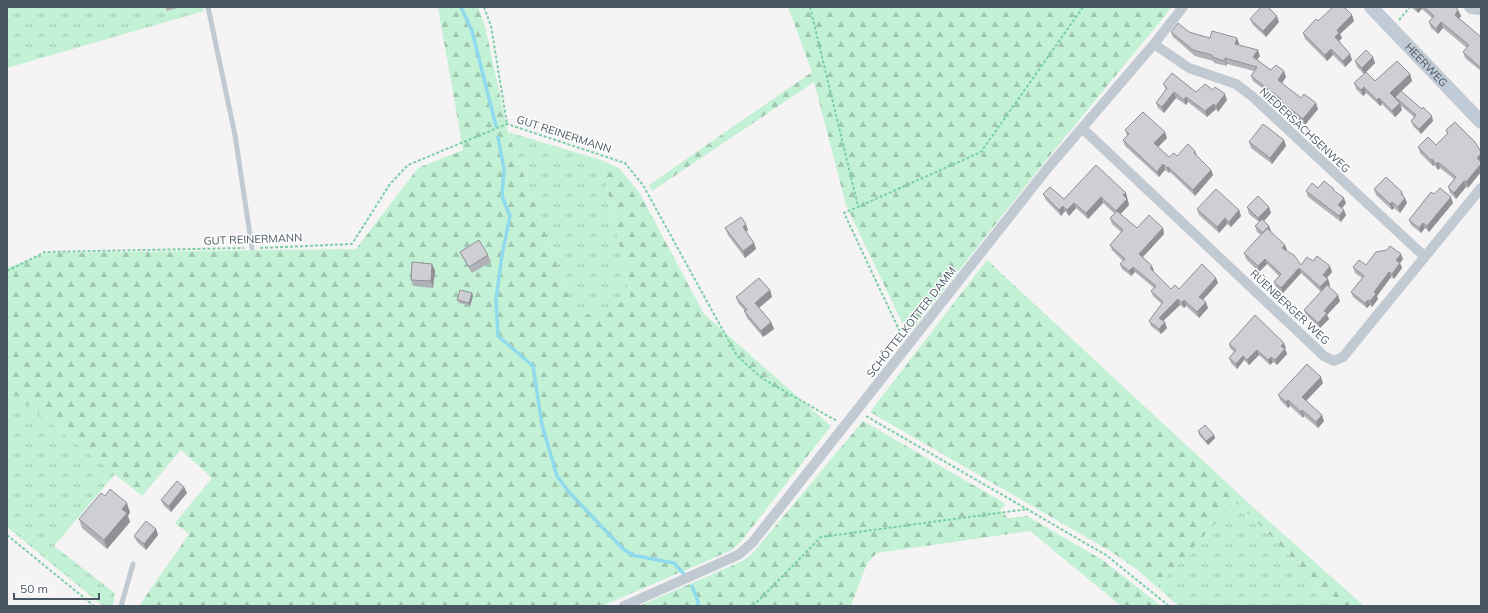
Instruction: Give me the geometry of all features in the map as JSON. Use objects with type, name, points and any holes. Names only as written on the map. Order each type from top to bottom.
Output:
[{"type":"street","name":"SCHÖTTELKOTTER DAMM","points":[[624,606],[738,556],[752,543],[1047,169],[1154,44],[1183,7]]},
{"type":"street","name":"HEERWEG","points":[[1371,7],[1481,122]]},
{"type":"street","points":[[1469,7],[1471,9],[1479,10],[1481,7]]},
{"type":"street","name":"NIEDERSACHSENWEG","points":[[1154,44],[1189,68],[1236,84],[1253,97],[1425,257]]},
{"type":"street","name":"RÜENBERGER WEG","points":[[1083,128],[1324,356],[1334,361],[1344,357],[1481,188]]},
{"type":"lane","points":[[208,7],[234,135],[252,248]]},
{"type":"lane","points":[[121,606],[133,564]]},
{"type":"path","points":[[484,7],[491,26],[507,124]]},
{"type":"path","points":[[810,7],[858,206]]},
{"type":"path","points":[[907,347],[844,213],[981,152],[1083,7]]},
{"type":"path","points":[[1392,29],[1410,7]]},
{"type":"path","name":"GUT REINERMANN","points":[[7,271],[45,252],[252,248],[352,244],[390,184],[408,165],[507,124],[625,163],[643,185],[736,356],[763,379],[845,425]]},
{"type":"path","points":[[856,410],[1106,555],[1169,606]]},
{"type":"path","points":[[753,606],[821,537],[1029,509]]},
{"type":"path","points":[[7,535],[94,606]]},
{"type":"green space","points":[[7,7],[26,7],[7,15]]},
{"type":"green space","points":[[26,7],[203,7],[204,11],[7,68],[7,15]]},
{"type":"green space","points":[[438,7],[478,7],[485,26],[508,133],[578,318],[631,299],[601,160],[619,168],[639,192],[704,314],[831,426],[743,539],[732,550],[602,606],[139,606],[189,534],[175,523],[212,478],[181,450],[142,496],[7,388],[7,268],[47,253],[356,249],[418,168],[463,150]]},
{"type":"green space","points":[[788,7],[1172,7],[1047,159],[908,335],[846,205],[814,82],[652,191],[649,185],[812,72]]},
{"type":"green space","points":[[508,132],[601,160],[631,299],[578,319]]},
{"type":"green space","points":[[987,260],[1255,509],[1364,606],[1339,606],[1251,516],[1235,502],[1157,587],[1135,568],[1110,551],[870,412]]},
{"type":"green space","points":[[7,388],[115,474],[54,546],[115,593],[113,606],[103,606],[7,527]]},
{"type":"green space","points":[[863,421],[1006,504],[1000,510],[1008,518],[1027,516],[1104,561],[1161,606],[1121,606],[1030,531],[877,553],[867,563],[851,606],[639,606],[743,561],[752,554]]},
{"type":"green space","points":[[1234,502],[1251,516],[1339,606],[1179,606],[1157,587]]},
{"type":"building","points":[[1261,7],[1268,7],[1277,16],[1263,31],[1250,19]]},
{"type":"building","points":[[1333,7],[1344,7],[1352,15],[1337,30],[1339,33],[1335,37],[1350,54],[1343,61],[1331,49],[1325,55],[1303,33],[1316,19],[1318,21]]},
{"type":"building","points":[[1424,7],[1455,7],[1458,10],[1455,15],[1481,37],[1481,68],[1463,52],[1469,45],[1441,22],[1436,29],[1429,22],[1434,16]]},
{"type":"building","points":[[1178,23],[1189,32],[1210,38],[1212,31],[1237,38],[1235,44],[1258,50],[1253,57],[1271,70],[1276,65],[1284,71],[1278,80],[1301,98],[1304,94],[1316,103],[1303,119],[1279,100],[1281,99],[1251,76],[1257,67],[1225,58],[1225,61],[1212,57],[1212,55],[1193,50],[1171,32]]},
{"type":"building","points":[[1366,50],[1373,57],[1362,68],[1355,61]]},
{"type":"building","points":[[1397,61],[1410,74],[1390,93],[1400,103],[1392,111],[1379,98],[1377,100],[1364,87],[1361,90],[1354,83],[1366,72],[1375,81]]},
{"type":"building","points":[[1172,73],[1196,92],[1205,84],[1213,90],[1215,87],[1225,94],[1216,106],[1214,104],[1205,111],[1186,97],[1184,100],[1174,92],[1162,107],[1156,103],[1167,88],[1163,84]]},
{"type":"building","points":[[1401,91],[1422,109],[1423,107],[1432,116],[1419,129],[1411,121],[1416,115],[1395,97]]},
{"type":"building","points":[[1143,112],[1165,132],[1154,143],[1169,157],[1174,153],[1177,156],[1188,144],[1195,151],[1194,153],[1211,170],[1193,190],[1163,164],[1157,172],[1123,140],[1129,134],[1125,130]]},
{"type":"building","points":[[1455,122],[1475,142],[1481,152],[1477,158],[1481,164],[1466,182],[1464,181],[1454,193],[1448,187],[1456,177],[1438,162],[1436,164],[1418,147],[1428,137],[1436,145],[1448,133],[1446,130]]},
{"type":"building","points":[[1263,124],[1284,140],[1270,158],[1249,142]]},
{"type":"building","points":[[1096,165],[1126,193],[1123,195],[1127,199],[1116,211],[1101,197],[1086,213],[1074,203],[1067,210],[1063,206],[1059,210],[1043,194],[1050,187],[1064,199]]},
{"type":"building","points":[[1386,177],[1402,192],[1401,194],[1405,198],[1398,207],[1392,202],[1390,204],[1374,189]]},
{"type":"building","points":[[1324,181],[1344,198],[1338,205],[1344,210],[1339,216],[1306,191],[1312,183],[1318,188]]},
{"type":"building","points":[[1440,188],[1451,197],[1427,226],[1423,223],[1419,228],[1409,220],[1431,192],[1434,194]]},
{"type":"building","points":[[1216,189],[1239,210],[1229,222],[1225,218],[1217,227],[1197,209]]},
{"type":"building","points":[[1258,196],[1269,207],[1258,218],[1247,207]]},
{"type":"building","points":[[1117,211],[1137,228],[1149,215],[1163,228],[1139,254],[1152,266],[1150,268],[1171,289],[1175,285],[1179,289],[1202,264],[1216,278],[1199,297],[1206,302],[1197,312],[1184,300],[1182,303],[1178,299],[1159,318],[1165,322],[1159,329],[1149,321],[1163,302],[1151,291],[1156,286],[1133,267],[1129,271],[1120,264],[1125,259],[1110,245],[1123,230],[1110,218]]},
{"type":"building","points":[[741,217],[746,224],[743,227],[754,243],[743,251],[725,228]]},
{"type":"building","points":[[1262,219],[1269,226],[1263,233],[1255,226]]},
{"type":"building","points":[[1267,228],[1285,245],[1282,248],[1294,255],[1301,265],[1307,257],[1313,261],[1317,256],[1330,266],[1323,275],[1328,279],[1320,287],[1299,268],[1281,288],[1274,282],[1281,274],[1265,259],[1258,266],[1244,253]]},
{"type":"building","points":[[479,240],[488,255],[469,267],[460,252]]},
{"type":"building","points":[[1390,246],[1401,254],[1396,260],[1400,263],[1392,274],[1389,272],[1374,292],[1376,294],[1370,301],[1368,300],[1365,303],[1351,292],[1364,276],[1353,267],[1359,260],[1366,265],[1376,252],[1387,250]]},
{"type":"building","points":[[412,262],[432,264],[431,281],[411,280]]},
{"type":"building","points":[[759,278],[770,290],[755,303],[771,322],[761,331],[744,311],[747,310],[736,297]]},
{"type":"building","points":[[1327,285],[1338,295],[1324,311],[1327,313],[1318,323],[1304,310]]},
{"type":"building","points":[[460,290],[472,293],[469,303],[457,300]]},
{"type":"building","points":[[1255,315],[1284,343],[1281,346],[1285,349],[1275,360],[1271,357],[1268,360],[1257,350],[1247,360],[1243,356],[1236,364],[1229,358],[1236,350],[1229,344]]},
{"type":"building","points":[[1307,364],[1321,377],[1302,397],[1322,415],[1316,422],[1302,410],[1301,412],[1288,400],[1286,402],[1278,395]]},
{"type":"building","points":[[1205,425],[1214,435],[1206,441],[1198,431]]},
{"type":"building","points":[[177,481],[184,487],[169,506],[161,500]]},
{"type":"building","points":[[110,489],[127,503],[122,509],[127,513],[104,540],[79,519],[101,493],[105,496]]},
{"type":"building","points":[[146,521],[156,529],[144,544],[134,536]]},
{"type":"waterway","points":[[461,7],[472,31],[496,126]]},
{"type":"waterway","points":[[498,137],[504,169],[502,196],[510,216],[502,255],[496,300],[498,336],[533,366],[542,425],[557,476],[568,491],[622,548],[632,555],[674,563],[684,574]]},
{"type":"waterway","points":[[692,586],[698,601],[698,606]]}]
